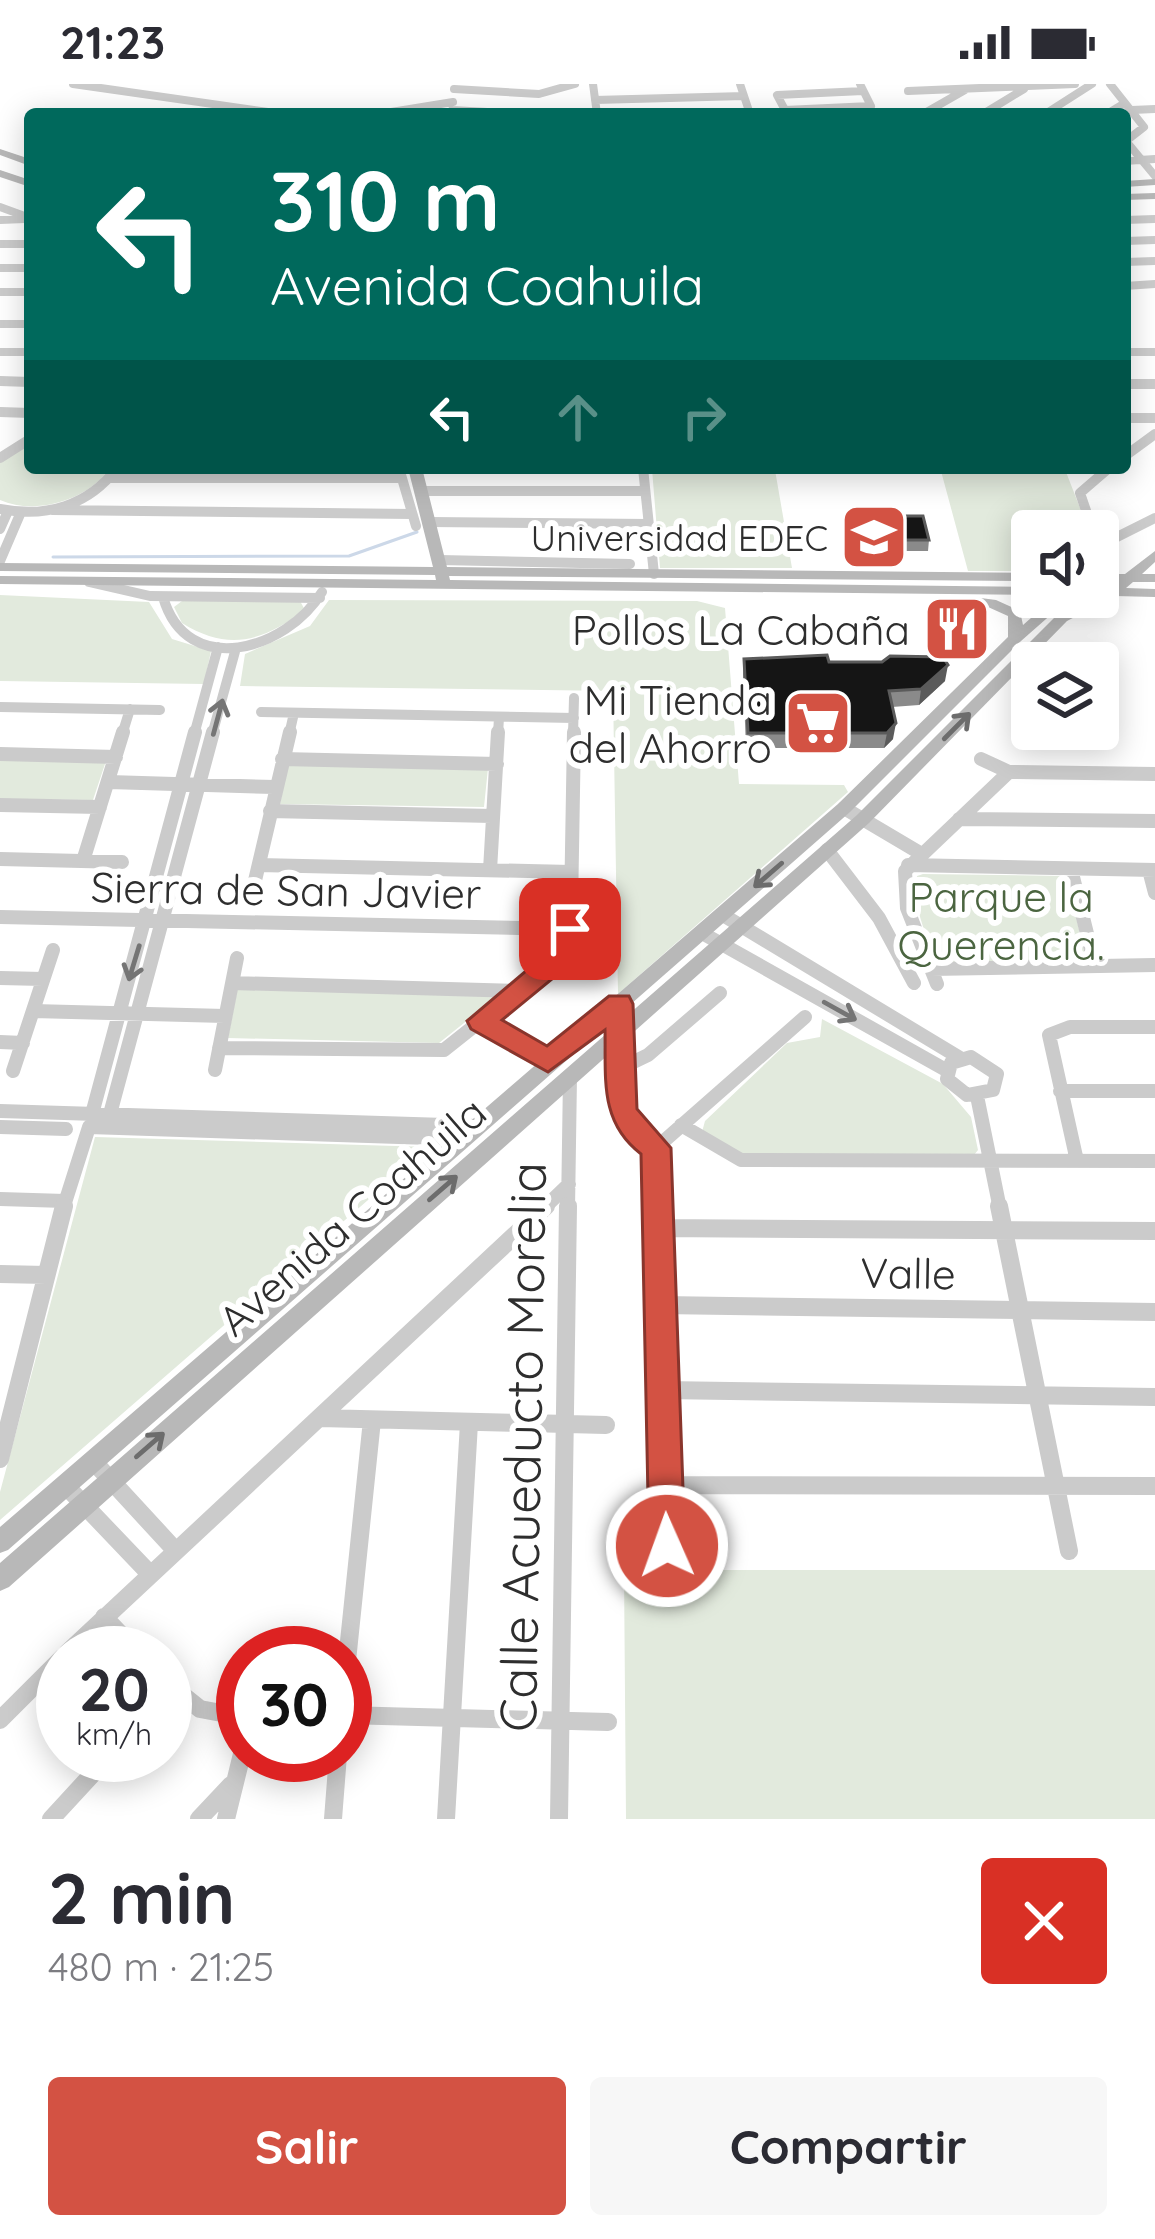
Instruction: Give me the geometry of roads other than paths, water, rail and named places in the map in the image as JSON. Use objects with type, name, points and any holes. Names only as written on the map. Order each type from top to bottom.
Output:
[{"type":"street","points":[[73,84],[240,108]]},
{"type":"street","points":[[454,87],[539,94],[574,84]]},
{"type":"street","points":[[593,84],[596,108]]},
{"type":"street","points":[[740,84],[748,108]]},
{"type":"street","points":[[906,87],[1075,84]]},
{"type":"street","points":[[1054,108],[1092,84]]},
{"type":"street","points":[[1110,84],[1128,106]]},
{"type":"street","points":[[993,108],[1028,86]]},
{"type":"street","points":[[861,87],[871,104],[782,107],[777,95],[822,88],[861,87]]},
{"type":"street","points":[[933,108],[970,88]]},
{"type":"street","points":[[595,100],[744,96]]},
{"type":"street","points":[[682,98],[684,108]]},
{"type":"street","points":[[637,99],[639,108]]},
{"type":"street","points":[[1123,108],[1155,109]]},
{"type":"street","points":[[1131,110],[1144,127],[1131,137]]},
{"type":"street","points":[[1131,148],[1155,179]]},
{"type":"street","points":[[1131,161],[1155,159]]},
{"type":"street","points":[[0,458],[24,442]]},
{"type":"street","points":[[0,445],[18,446]]},
{"type":"street","points":[[52,510],[90,496],[113,474]]},
{"type":"street","points":[[406,474],[419,521],[442,572]]},
{"type":"street","points":[[408,474],[421,490],[419,521]]},
{"type":"street","points":[[644,474],[654,574]]},
{"type":"street","points":[[1086,510],[1080,493],[1102,474]]},
{"type":"street","points":[[421,490],[646,491]]},
{"type":"street","points":[[0,529],[15,511],[52,510],[649,524]]},
{"type":"street","points":[[15,511],[0,564],[331,582]]},
{"type":"street","points":[[1119,535],[1155,518]]},
{"type":"street","name":"Avenida Coahuila","points":[[1119,577],[1155,555]]},
{"type":"street","points":[[89,582],[163,597],[442,572],[630,564]]},
{"type":"street","points":[[442,572],[1011,578]]},
{"type":"street","points":[[442,572],[724,589],[1011,591]]},
{"type":"street","points":[[1119,583],[1155,578]]},
{"type":"street","points":[[0,580],[331,582]]},
{"type":"street","points":[[163,597],[173,628],[218,647],[236,648],[299,626],[331,582]]},
{"type":"street","points":[[1119,586],[1155,593]]},
{"type":"street","points":[[724,589],[761,599],[991,603],[1009,610],[1018,620],[1019,642]]},
{"type":"street","points":[[933,601],[979,591]]},
{"type":"street","name":"Avenida Coahuila","points":[[1021,642],[1044,618]]},
{"type":"street","name":"Avenida Coahuila","points":[[1022,642],[1062,618]]},
{"type":"street","points":[[110,1114],[138,1013],[182,784],[218,647]]},
{"type":"street","points":[[0,1460],[65,1201],[119,1013],[199,785],[236,648]]},
{"type":"street","name":"Avenida Coahuila","points":[[0,1579],[618,1034],[712,939],[723,915],[1011,651]]},
{"type":"street","name":"Avenida Coahuila","points":[[0,1542],[548,1061],[712,939],[743,927],[863,819],[1011,653]]},
{"type":"street","points":[[571,909],[574,698]]},
{"type":"street","points":[[0,707],[160,710]]},
{"type":"street","points":[[83,861],[130,709]]},
{"type":"street","points":[[261,712],[574,718]]},
{"type":"street","points":[[253,889],[294,713]]},
{"type":"street","points":[[490,869],[500,717]]},
{"type":"street","points":[[0,754],[116,757]]},
{"type":"street","points":[[282,759],[497,764]]},
{"type":"street","points":[[981,759],[1010,772],[1155,774]]},
{"type":"street","points":[[1010,772],[908,865],[905,896],[934,976],[1155,965]]},
{"type":"street","points":[[109,782],[274,787]]},
{"type":"street","points":[[0,805],[100,807]]},
{"type":"street","points":[[844,808],[920,853]]},
{"type":"street","points":[[270,811],[492,816]]},
{"type":"street","points":[[959,819],[1155,821]]},
{"type":"street","points":[[827,850],[887,932],[914,983]]},
{"type":"street","points":[[0,859],[122,862]]},
{"type":"street","points":[[259,865],[571,872]]},
{"type":"street","points":[[908,865],[1152,870],[1155,892]]},
{"type":"street","points":[[1071,869],[1095,966]]},
{"type":"street","points":[[712,939],[946,1070],[952,1087],[977,1096],[993,1090],[997,1074],[982,1060],[960,1058],[723,915]]},
{"type":"street","name":"Sierra de San Javier","points":[[0,917],[570,929],[565,954],[518,992]]},
{"type":"street","points":[[887,932],[914,928]]},
{"type":"street","points":[[745,958],[766,941]]},
{"type":"street","points":[[14,1071],[53,950]]},
{"type":"street","points":[[214,1070],[237,958]]},
{"type":"street","points":[[0,978],[43,979]]},
{"type":"street","points":[[232,982],[518,992]]},
{"type":"street","points":[[219,1048],[436,1051],[456,1044],[518,992]]},
{"type":"street","points":[[619,1069],[648,1055],[720,993]]},
{"type":"street","points":[[619,1004],[619,1069],[626,1120],[656,1148],[667,1546]]},
{"type":"street","points":[[33,1011],[225,1016]]},
{"type":"street","points":[[874,1030],[890,1016]]},
{"type":"street","points":[[656,1148],[805,1017]]},
{"type":"street","points":[[482,1021],[548,1061]]},
{"type":"street","points":[[1077,1161],[1049,1035],[1057,1028],[1155,1027]]},
{"type":"street","points":[[0,1042],[22,1043]]},
{"type":"street","points":[[946,1070],[960,1058]]},
{"type":"street","name":"Calle Acueducto Morelia","points":[[559,1819],[570,1077]]},
{"type":"street","points":[[1060,1091],[1155,1091]]},
{"type":"street","points":[[977,1096],[1069,1551]]},
{"type":"street","points":[[0,1112],[91,1120],[468,1133]]},
{"type":"street","points":[[91,1120],[110,1114],[468,1133]]},
{"type":"street","points":[[681,1125],[742,1160],[1155,1161]]},
{"type":"street","points":[[0,1127],[66,1129]]},
{"type":"street","points":[[95,1626],[569,1184]]},
{"type":"street","points":[[0,1199],[65,1201]]},
{"type":"street","points":[[658,1228],[1155,1231]]},
{"type":"street","points":[[0,1274],[46,1275]]},
{"type":"street","name":"Valle","points":[[661,1305],[1155,1312]]},
{"type":"street","points":[[663,1390],[1155,1397]]},
{"type":"street","points":[[320,1418],[606,1425]]},
{"type":"street","points":[[351,1626],[372,1420]]},
{"type":"street","points":[[446,1819],[469,1423]]},
{"type":"street","points":[[94,1462],[175,1550]]},
{"type":"street","points":[[665,1485],[1155,1486]]},
{"type":"street","points":[[66,1486],[150,1574]]},
{"type":"street","points":[[104,1617],[112,1626]]},
{"type":"street","points":[[0,1720],[36,1684]]},
{"type":"street","points":[[372,1716],[608,1723]]},
{"type":"street","points":[[51,1819],[85,1782]]},
{"type":"street","points":[[226,1819],[232,1782]]},
{"type":"street","points":[[333,1819],[336,1782]]},
{"type":"street","points":[[199,1819],[231,1785]]},
{"type":"waterway","points":[[53,557],[349,556],[417,532]]},
{"type":"place","name":"Universidad EDEC","points":[[874,537]]},
{"type":"place","name":"Pollos La Cabaña","points":[[957,629]]},
{"type":"place","name":"Mi Tienda del Ahorro","points":[[818,723]]},
{"type":"park label","name":"Parque la Querencia.","points":[[1001,920]]}]
